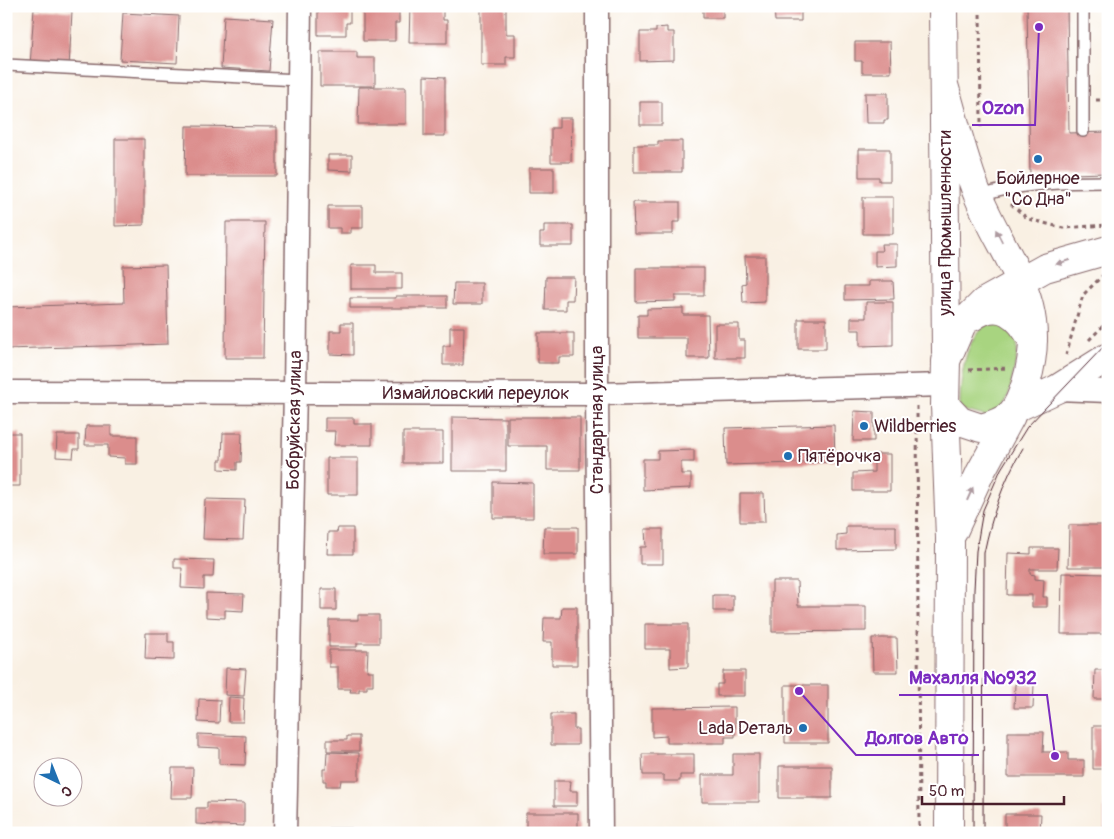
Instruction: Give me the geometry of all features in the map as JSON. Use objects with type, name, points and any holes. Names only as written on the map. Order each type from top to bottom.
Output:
[{"type":"main road","name":"улица Промышленности","points":[[943,6],[945,384],[950,538],[949,833]]},
{"type":"main road","name":"улица Промышленности","points":[[944,85],[1021,280],[1033,317],[1033,341]]},
{"type":"main road","points":[[1108,250],[1045,268],[984,302],[962,324],[957,334],[945,384],[960,421],[981,428],[1058,389],[1108,357]]},
{"type":"main road","points":[[957,334],[982,310],[997,308],[1008,311],[1016,316],[1033,341],[1031,366],[1015,411]]},
{"type":"main road","name":"улица Промышленности","points":[[950,538],[980,474],[1015,411]]},
{"type":"street","name":"Бобруйская улица","points":[[285,833],[295,392],[300,6]]},
{"type":"street","name":"Стандартная улица","points":[[597,6],[597,394],[601,833]]},
{"type":"street","name":"Измайловский переулок","points":[[6,392],[597,394],[916,387],[945,384]]},
{"type":"street","points":[[1058,389],[1108,391]]},
{"type":"lane","points":[[1083,6],[1083,131]]},
{"type":"lane","points":[[6,65],[299,80]]},
{"type":"lane","points":[[988,194],[1083,178],[1108,182]]},
{"type":"path","points":[[980,6],[981,135]]},
{"type":"path","points":[[988,194],[1028,219],[1063,228],[1108,225]]},
{"type":"path","points":[[1066,357],[1083,295],[1108,271]]},
{"type":"path","points":[[916,387],[919,833]]},
{"type":"green space","points":[[991,322],[1007,327],[1012,331],[1017,342],[1017,357],[1007,399],[1004,405],[991,418],[960,409],[962,373],[969,348],[974,338]]},
{"type":"building","points":[[318,6],[350,8],[350,23],[346,23],[346,35],[318,35]]},
{"type":"building","points":[[410,6],[443,6],[443,20],[447,20],[447,43],[409,43]]},
{"type":"building","points":[[481,6],[506,6],[506,34],[515,34],[515,57],[506,57],[506,65],[481,65]]},
{"type":"building","points":[[703,6],[723,6],[723,18],[703,18]]},
{"type":"building","points":[[774,6],[810,6],[810,11],[801,12],[801,21],[775,21]]},
{"type":"building","points":[[1027,6],[1067,6],[1069,133],[1108,132],[1108,173],[1030,175]]},
{"type":"building","points":[[363,7],[399,7],[399,23],[395,23],[395,41],[363,41]]},
{"type":"building","points":[[34,9],[72,11],[69,68],[30,66]]},
{"type":"building","points":[[123,13],[179,16],[177,63],[120,60]]},
{"type":"building","points":[[224,16],[273,19],[269,71],[221,68]]},
{"type":"building","points":[[667,27],[667,32],[674,32],[674,60],[640,61],[640,32],[656,32],[656,28]]},
{"type":"building","points":[[855,42],[890,42],[891,73],[862,73],[862,61],[855,61]]},
{"type":"building","points":[[320,52],[357,52],[357,58],[375,58],[375,86],[320,86]]},
{"type":"building","points":[[424,76],[445,77],[445,136],[424,136]]},
{"type":"building","points":[[359,87],[406,87],[406,124],[358,124]]},
{"type":"building","points":[[865,93],[888,93],[888,120],[884,120],[884,123],[866,123]]},
{"type":"building","points":[[640,102],[662,102],[662,125],[640,125]]},
{"type":"building","points":[[559,118],[572,118],[571,162],[551,162],[551,128],[559,128]]},
{"type":"building","points":[[186,126],[277,127],[277,176],[185,176]]},
{"type":"building","points":[[115,139],[144,139],[144,225],[115,226]]},
{"type":"building","points":[[658,141],[682,141],[682,172],[634,172],[634,145],[658,145]]},
{"type":"building","points":[[859,149],[890,149],[890,181],[879,181],[879,177],[859,177]]},
{"type":"building","points":[[328,155],[352,155],[352,171],[328,170]]},
{"type":"building","points":[[529,168],[554,168],[554,193],[529,193]]},
{"type":"building","points":[[863,197],[893,197],[893,234],[863,234]]},
{"type":"building","points":[[633,202],[680,202],[680,222],[673,222],[673,234],[634,234]]},
{"type":"building","points":[[328,206],[363,206],[363,228],[351,228],[351,233],[340,233],[340,228],[328,228]]},
{"type":"building","points":[[226,222],[265,222],[263,358],[225,358]]},
{"type":"building","points":[[544,225],[573,225],[573,246],[540,246],[540,233],[544,233]]},
{"type":"building","points":[[881,244],[897,244],[897,266],[875,267],[875,251],[882,251]]},
{"type":"building","points":[[745,256],[765,256],[765,302],[743,303],[742,284],[746,283]]},
{"type":"building","points":[[166,265],[168,344],[6,349],[6,307],[124,303],[123,266]]},
{"type":"building","points":[[351,265],[376,265],[376,273],[402,273],[402,289],[351,289]]},
{"type":"building","points":[[636,268],[704,268],[704,296],[675,296],[675,301],[636,302]]},
{"type":"building","points":[[546,277],[574,277],[573,300],[566,300],[566,310],[545,310]]},
{"type":"building","points":[[869,281],[893,281],[894,299],[845,300],[845,286],[869,286]]},
{"type":"building","points":[[454,283],[482,283],[482,304],[453,304]]},
{"type":"building","points":[[396,296],[447,296],[447,308],[350,308],[350,298],[396,298]]},
{"type":"building","points":[[866,302],[893,302],[893,345],[860,346],[860,330],[851,330],[851,318],[866,318]]},
{"type":"building","points":[[683,308],[683,315],[708,315],[709,358],[687,358],[687,338],[638,338],[638,315],[647,315],[647,309]]},
{"type":"building","points":[[798,319],[826,319],[826,349],[798,349]]},
{"type":"building","points":[[341,323],[353,323],[353,355],[330,354],[330,331],[341,331]]},
{"type":"building","points":[[715,324],[739,324],[739,340],[745,340],[745,358],[715,358]]},
{"type":"building","points":[[450,327],[464,327],[463,365],[443,365],[443,346],[450,346]]},
{"type":"building","points":[[538,333],[574,333],[574,357],[559,357],[559,363],[538,363]]},
{"type":"building","name":"Wildberries","points":[[854,411],[874,412],[874,441],[853,441]]},
{"type":"building","points":[[452,417],[506,418],[506,471],[452,471]]},
{"type":"building","points":[[508,417],[580,417],[580,470],[547,470],[547,446],[508,446]]},
{"type":"building","points":[[325,418],[354,418],[354,424],[372,424],[372,445],[334,445],[335,431],[325,431]]},
{"type":"building","points":[[834,425],[835,462],[726,465],[725,428]]},
{"type":"building","points":[[86,426],[111,426],[111,436],[137,436],[137,464],[125,464],[125,458],[108,457],[108,445],[85,445]]},
{"type":"building","points":[[403,432],[443,432],[443,463],[403,463]]},
{"type":"building","points":[[6,433],[20,433],[20,486],[6,486]]},
{"type":"building","points":[[223,433],[242,433],[241,462],[237,462],[237,470],[219,469],[219,460],[222,460]]},
{"type":"building","points":[[57,435],[79,435],[79,449],[74,449],[73,458],[56,457]]},
{"type":"building","points":[[694,450],[694,462],[681,462],[681,474],[691,474],[691,488],[643,490],[643,459],[658,459],[658,451]]},
{"type":"building","points":[[874,454],[890,454],[890,491],[853,491],[853,473],[874,472]]},
{"type":"building","points":[[327,458],[358,458],[358,495],[327,495]]},
{"type":"building","points":[[493,482],[533,483],[533,518],[493,518]]},
{"type":"building","points":[[740,493],[764,493],[765,522],[740,522]]},
{"type":"building","points":[[205,499],[245,500],[243,540],[203,539]]},
{"type":"building","points":[[1069,525],[1108,525],[1108,567],[1068,567]]},
{"type":"building","points":[[846,526],[896,526],[896,549],[837,550],[837,535],[846,534]]},
{"type":"building","points":[[544,527],[578,527],[578,554],[543,554]]},
{"type":"building","points":[[338,528],[353,528],[353,554],[327,554],[328,532],[337,532]]},
{"type":"building","points":[[645,529],[663,529],[663,564],[640,564],[640,547],[646,547]]},
{"type":"building","points":[[1031,548],[1058,548],[1057,569],[1030,569],[1030,574],[1035,575],[1035,579],[1044,580],[1043,597],[1047,597],[1047,607],[1032,607],[1032,595],[1007,595],[1008,553],[1031,554]]},
{"type":"building","points":[[174,559],[214,560],[213,577],[204,577],[204,589],[181,588],[182,568],[174,568]]},
{"type":"building","points":[[1062,573],[1108,574],[1108,634],[1061,634]]},
{"type":"building","points":[[772,581],[797,581],[798,606],[866,606],[866,631],[772,632]]},
{"type":"building","points":[[321,589],[336,589],[336,610],[321,610]]},
{"type":"building","points":[[206,593],[244,594],[243,611],[225,610],[225,618],[206,617]]},
{"type":"building","points":[[713,595],[733,595],[733,611],[713,611]]},
{"type":"building","points":[[562,607],[577,607],[577,665],[552,665],[552,642],[543,642],[544,618],[561,618]]},
{"type":"building","points":[[358,615],[379,615],[379,643],[357,643],[357,647],[329,647],[329,620],[358,620]]},
{"type":"building","points":[[645,624],[688,624],[688,667],[670,668],[670,649],[645,649]]},
{"type":"building","points":[[146,633],[168,633],[168,642],[174,642],[174,660],[145,659]]},
{"type":"building","points":[[872,638],[897,638],[898,672],[873,672]]},
{"type":"building","points":[[329,650],[368,650],[367,671],[373,671],[373,685],[367,685],[367,689],[359,689],[359,692],[350,692],[351,689],[338,689],[338,667],[329,667]]},
{"type":"building","points":[[226,668],[246,669],[244,696],[225,695]]},
{"type":"building","points":[[1095,670],[1108,670],[1108,699],[1094,699]]},
{"type":"building","points":[[723,671],[745,671],[745,696],[717,696],[717,684],[723,684]]},
{"type":"building","points":[[1015,684],[1034,684],[1033,708],[1014,708]]},
{"type":"building","points":[[785,685],[828,685],[828,743],[785,743]]},
{"type":"building","points":[[229,697],[244,698],[243,722],[228,722]]},
{"type":"building","points":[[199,699],[220,700],[219,723],[198,722]]},
{"type":"building","points":[[735,707],[735,737],[725,737],[725,743],[667,743],[667,736],[652,737],[652,708]]},
{"type":"building","points":[[551,714],[574,714],[574,729],[578,729],[578,745],[551,745]]},
{"type":"building","points":[[1093,726],[1108,726],[1108,769],[1093,769]]},
{"type":"building","points":[[1008,732],[1044,732],[1043,752],[1068,752],[1068,760],[1084,760],[1084,777],[1008,777]]},
{"type":"building","points":[[198,734],[246,736],[245,765],[219,764],[219,748],[198,747]]},
{"type":"building","points":[[347,736],[359,736],[359,751],[327,751],[327,740],[347,740]]},
{"type":"building","points":[[327,752],[359,753],[359,780],[341,780],[340,786],[326,786],[326,781],[323,781],[323,769],[326,769]]},
{"type":"building","points":[[642,754],[694,754],[694,775],[680,775],[680,781],[664,781],[664,775],[643,775]]},
{"type":"building","points":[[733,754],[759,754],[759,802],[702,802],[702,775],[733,775]]},
{"type":"building","points":[[779,766],[832,766],[832,798],[779,798]]},
{"type":"building","points":[[172,768],[193,768],[192,798],[171,798]]},
{"type":"building","points":[[554,781],[571,781],[570,791],[577,791],[577,806],[554,806]]},
{"type":"building","points":[[1104,800],[1108,800],[1108,833],[1104,833]]},
{"type":"building","points":[[207,802],[244,803],[244,826],[196,824],[196,808],[207,808]]},
{"type":"building","points":[[526,813],[578,813],[578,833],[526,833]]},
{"type":"building","points":[[1005,814],[1041,814],[1040,833],[1005,833]]},
{"type":"building","points":[[328,828],[352,828],[352,833],[328,833]]},
{"type":"tram line","points":[[973,833],[974,590],[976,551],[983,510],[1001,469],[1027,427],[1108,342]]},
{"type":"tram line","points":[[983,833],[984,553],[999,499],[1023,448]]},
{"type":"place","name":"Ozon","points":[[1039,27]]},
{"type":"place","name":"Бойлерное \"Со Дна\"","points":[[1038,159]]},
{"type":"place","name":"Wildberries","points":[[864,426]]},
{"type":"place","name":"Пятёрочка","points":[[788,456]]},
{"type":"place","name":"Долгов Авто","points":[[799,691]]},
{"type":"place","name":"Lada Dеталь","points":[[803,728]]},
{"type":"place","name":"Махалля №932","points":[[1055,756]]}]
